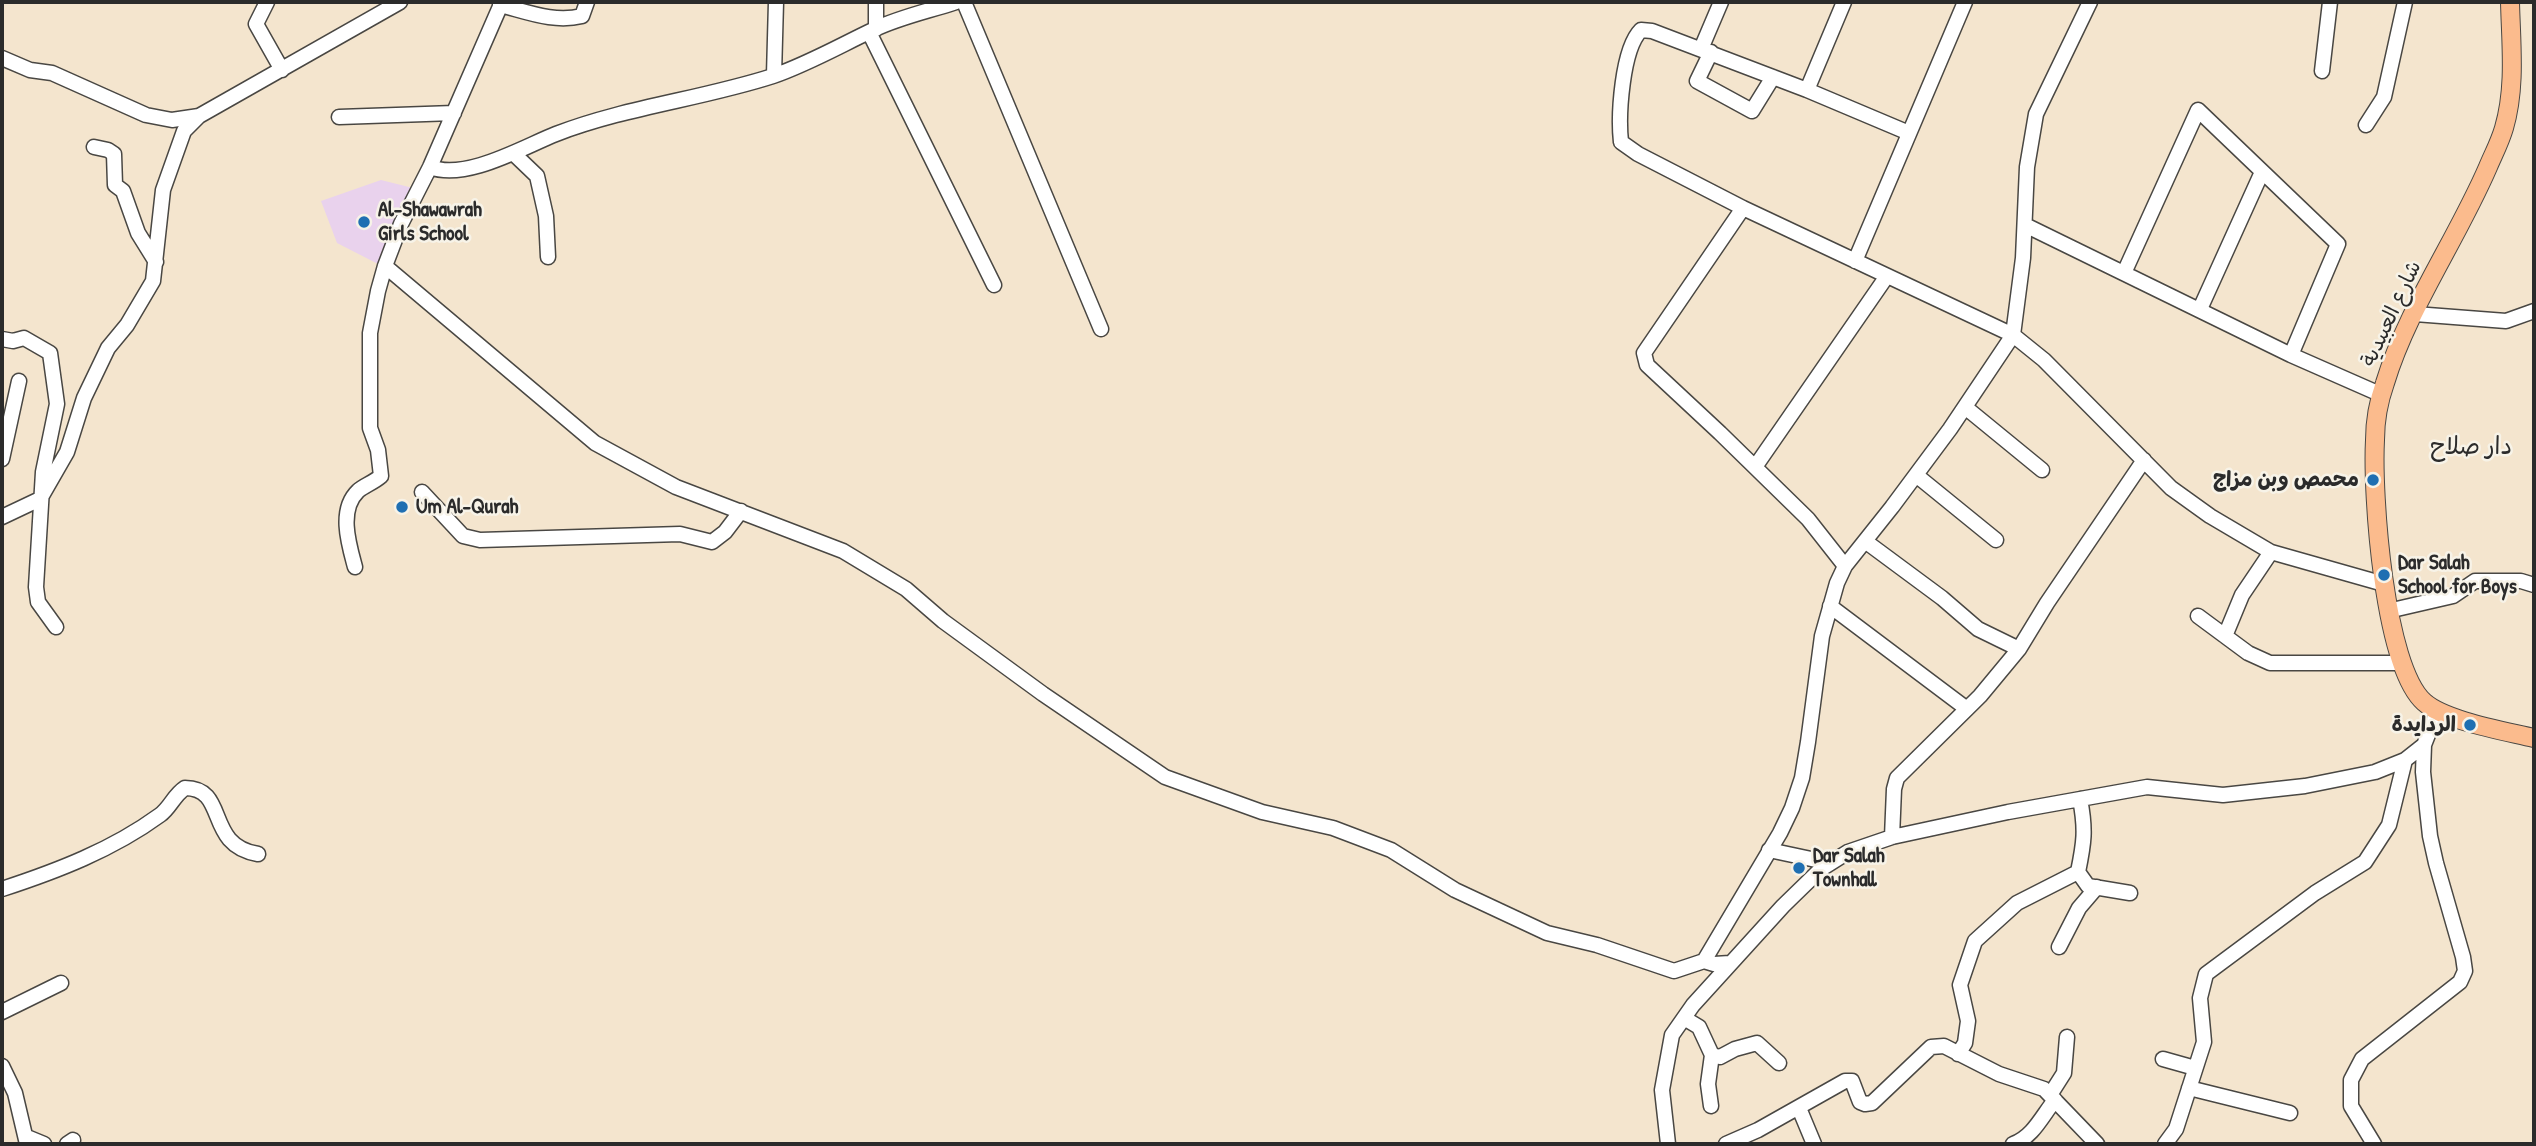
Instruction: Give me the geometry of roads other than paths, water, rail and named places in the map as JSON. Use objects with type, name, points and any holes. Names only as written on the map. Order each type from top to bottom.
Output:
[{"type":"main road","name":"شارع العبيدية","points":[[2437,712],[2422,701],[2411,685],[2388,611],[2376,503],[2375,438],[2382,395],[2400,343],[2476,194],[2503,132],[2512,93],[2510,2]]},
{"type":"main road","points":[[2437,712],[2534,738]]},
{"type":"street","points":[[267,2],[256,24],[282,69]]},
{"type":"street","points":[[2,517],[40,499],[67,452],[84,398],[108,348],[127,325],[153,281],[163,190],[184,131],[199,116],[400,2]]},
{"type":"street","points":[[355,567],[346,535],[352,498],[359,489],[372,485],[381,476],[378,450],[370,428],[370,333],[385,266],[401,224],[430,167],[501,3],[545,17],[566,20],[582,16],[587,2]]},
{"type":"street","points":[[774,75],[776,2]]},
{"type":"street","points":[[876,2],[872,30],[994,285]]},
{"type":"street","points":[[430,167],[442,172],[473,167],[557,134],[628,111],[708,94],[774,75],[872,30],[956,2]]},
{"type":"street","points":[[964,2],[1101,329]]},
{"type":"street","points":[[1721,2],[1697,81],[1752,111],[1773,77]]},
{"type":"street","points":[[1807,90],[1844,2]]},
{"type":"street","points":[[1855,261],[1965,2]]},
{"type":"street","points":[[1704,961],[1792,808],[1802,778],[1818,662],[1830,607],[1845,566],[1916,475],[2013,335],[2020,292],[2027,167],[2036,114],[2090,2]]},
{"type":"street","points":[[2322,71],[2330,2]]},
{"type":"street","points":[[2366,125],[2384,97],[2405,2]]},
{"type":"street","points":[[1909,133],[1807,90],[1652,31],[1641,30],[1634,37],[1622,89],[1619,122],[1621,142],[1638,154],[1743,208],[2013,335],[2044,360],[2171,488],[2239,535],[2271,552],[2384,584]]},
{"type":"street","points":[[2,58],[30,70],[52,73],[146,115],[172,120],[199,116]]},
{"type":"street","points":[[2124,273],[2198,110],[2338,244],[2291,355]]},
{"type":"street","points":[[339,117],[454,113]]},
{"type":"street","points":[[94,147],[114,154],[115,186],[123,191],[138,233],[156,262]]},
{"type":"street","points":[[513,153],[537,176],[546,216],[548,257]]},
{"type":"street","points":[[2200,309],[2262,172]]},
{"type":"street","points":[[1743,208],[1644,353],[1647,365],[1808,519],[1845,566]]},
{"type":"street","points":[[2025,225],[2291,355],[2382,395]]},
{"type":"street","points":[[385,266],[595,443],[676,487],[843,551],[906,589],[943,621],[1043,694],[1165,778],[1262,812],[1333,828],[1391,850],[1455,890],[1547,933],[1597,945],[1674,971],[1704,961],[1714,964],[1730,963]]},
{"type":"street","points":[[1755,467],[1887,276]]},
{"type":"street","points":[[2415,314],[2506,321],[2534,311]]},
{"type":"street","points":[[2,339],[13,341],[24,338],[50,353],[57,404],[43,472],[36,587],[38,602],[56,627]]},
{"type":"street","points":[[2,459],[19,381]]},
{"type":"street","points":[[1965,407],[2042,470]]},
{"type":"street","points":[[1892,837],[1897,778],[1967,709],[2019,649],[2144,460]]},
{"type":"street","points":[[1916,475],[1996,540]]},
{"type":"street","points":[[422,492],[463,536],[480,540],[680,534],[712,542],[725,532],[741,511]]},
{"type":"street","points":[[1865,541],[1942,598],[1978,629],[2019,649]]},
{"type":"street","points":[[2225,636],[2242,595],[2271,552]]},
{"type":"street","points":[[2388,611],[2453,596],[2475,581],[2521,582],[2534,585]]},
{"type":"street","points":[[1830,607],[1967,709]]},
{"type":"street","points":[[2198,616],[2248,653],[2270,663],[2403,663]]},
{"type":"street","points":[[2374,1144],[2351,1106],[2351,1080],[2362,1059],[2460,982],[2465,971],[2460,942],[2435,863],[2423,772],[2424,745],[2437,712]]},
{"type":"street","points":[[1668,1144],[1662,1090],[1672,1035],[1730,963],[1783,906],[1821,869],[1848,852],[1892,837],[2147,787],[2223,795],[2281,789],[2375,772],[2405,760],[2424,745]]},
{"type":"street","points":[[2165,1144],[2176,1129],[2204,1042],[2200,998],[2206,974],[2315,893],[2365,862],[2389,825],[2405,760]]},
{"type":"street","points":[[2,889],[73,864],[117,843],[170,807],[179,792],[185,788],[194,788],[207,796],[214,805],[229,842],[258,854]]},
{"type":"street","points":[[2078,873],[2085,845],[2080,799]]},
{"type":"street","points":[[1769,850],[1830,863]]},
{"type":"street","points":[[2078,873],[2088,886],[2130,893]]},
{"type":"street","points":[[1958,1055],[1965,1043],[1968,1021],[1960,985],[1975,942],[2017,902],[2078,873]]},
{"type":"street","points":[[2059,947],[2079,908],[2097,887]]},
{"type":"street","points":[[2,1012],[61,983]]},
{"type":"street","points":[[1684,1018],[1699,1027],[1712,1055],[1708,1084],[1711,1106]]},
{"type":"street","points":[[2012,1144],[2020,1142],[2035,1129],[2052,1098],[2064,1073],[2067,1038]]},
{"type":"street","points":[[1712,1055],[1720,1057],[1735,1049],[1757,1043],[1779,1063]]},
{"type":"street","points":[[1727,1144],[1799,1108],[1845,1081],[1852,1082],[1860,1102],[1872,1103],[1931,1047],[1944,1046],[1999,1074],[2044,1089],[2097,1144]]},
{"type":"street","points":[[2163,1059],[2195,1068]]},
{"type":"street","points":[[2,1066],[15,1093],[27,1141],[44,1144]]},
{"type":"street","points":[[2189,1088],[2290,1113]]},
{"type":"street","points":[[1799,1108],[1814,1144]]},
{"type":"place","name":"Al-Shawawrah Girls School","points":[[364,222]]},
{"type":"place","name":"محمص وبن مزاج","points":[[2373,480]]},
{"type":"place","name":"Um Al-Qurah","points":[[402,507]]},
{"type":"place","name":"Dar Salah School for Boys","points":[[2384,575]]},
{"type":"place","name":"الردايدة","points":[[2470,725]]},
{"type":"place","name":"Dar Salah Townhall","points":[[1799,868]]},
{"type":"district","name":"دار صلاح","points":[[2471,448]]}]
